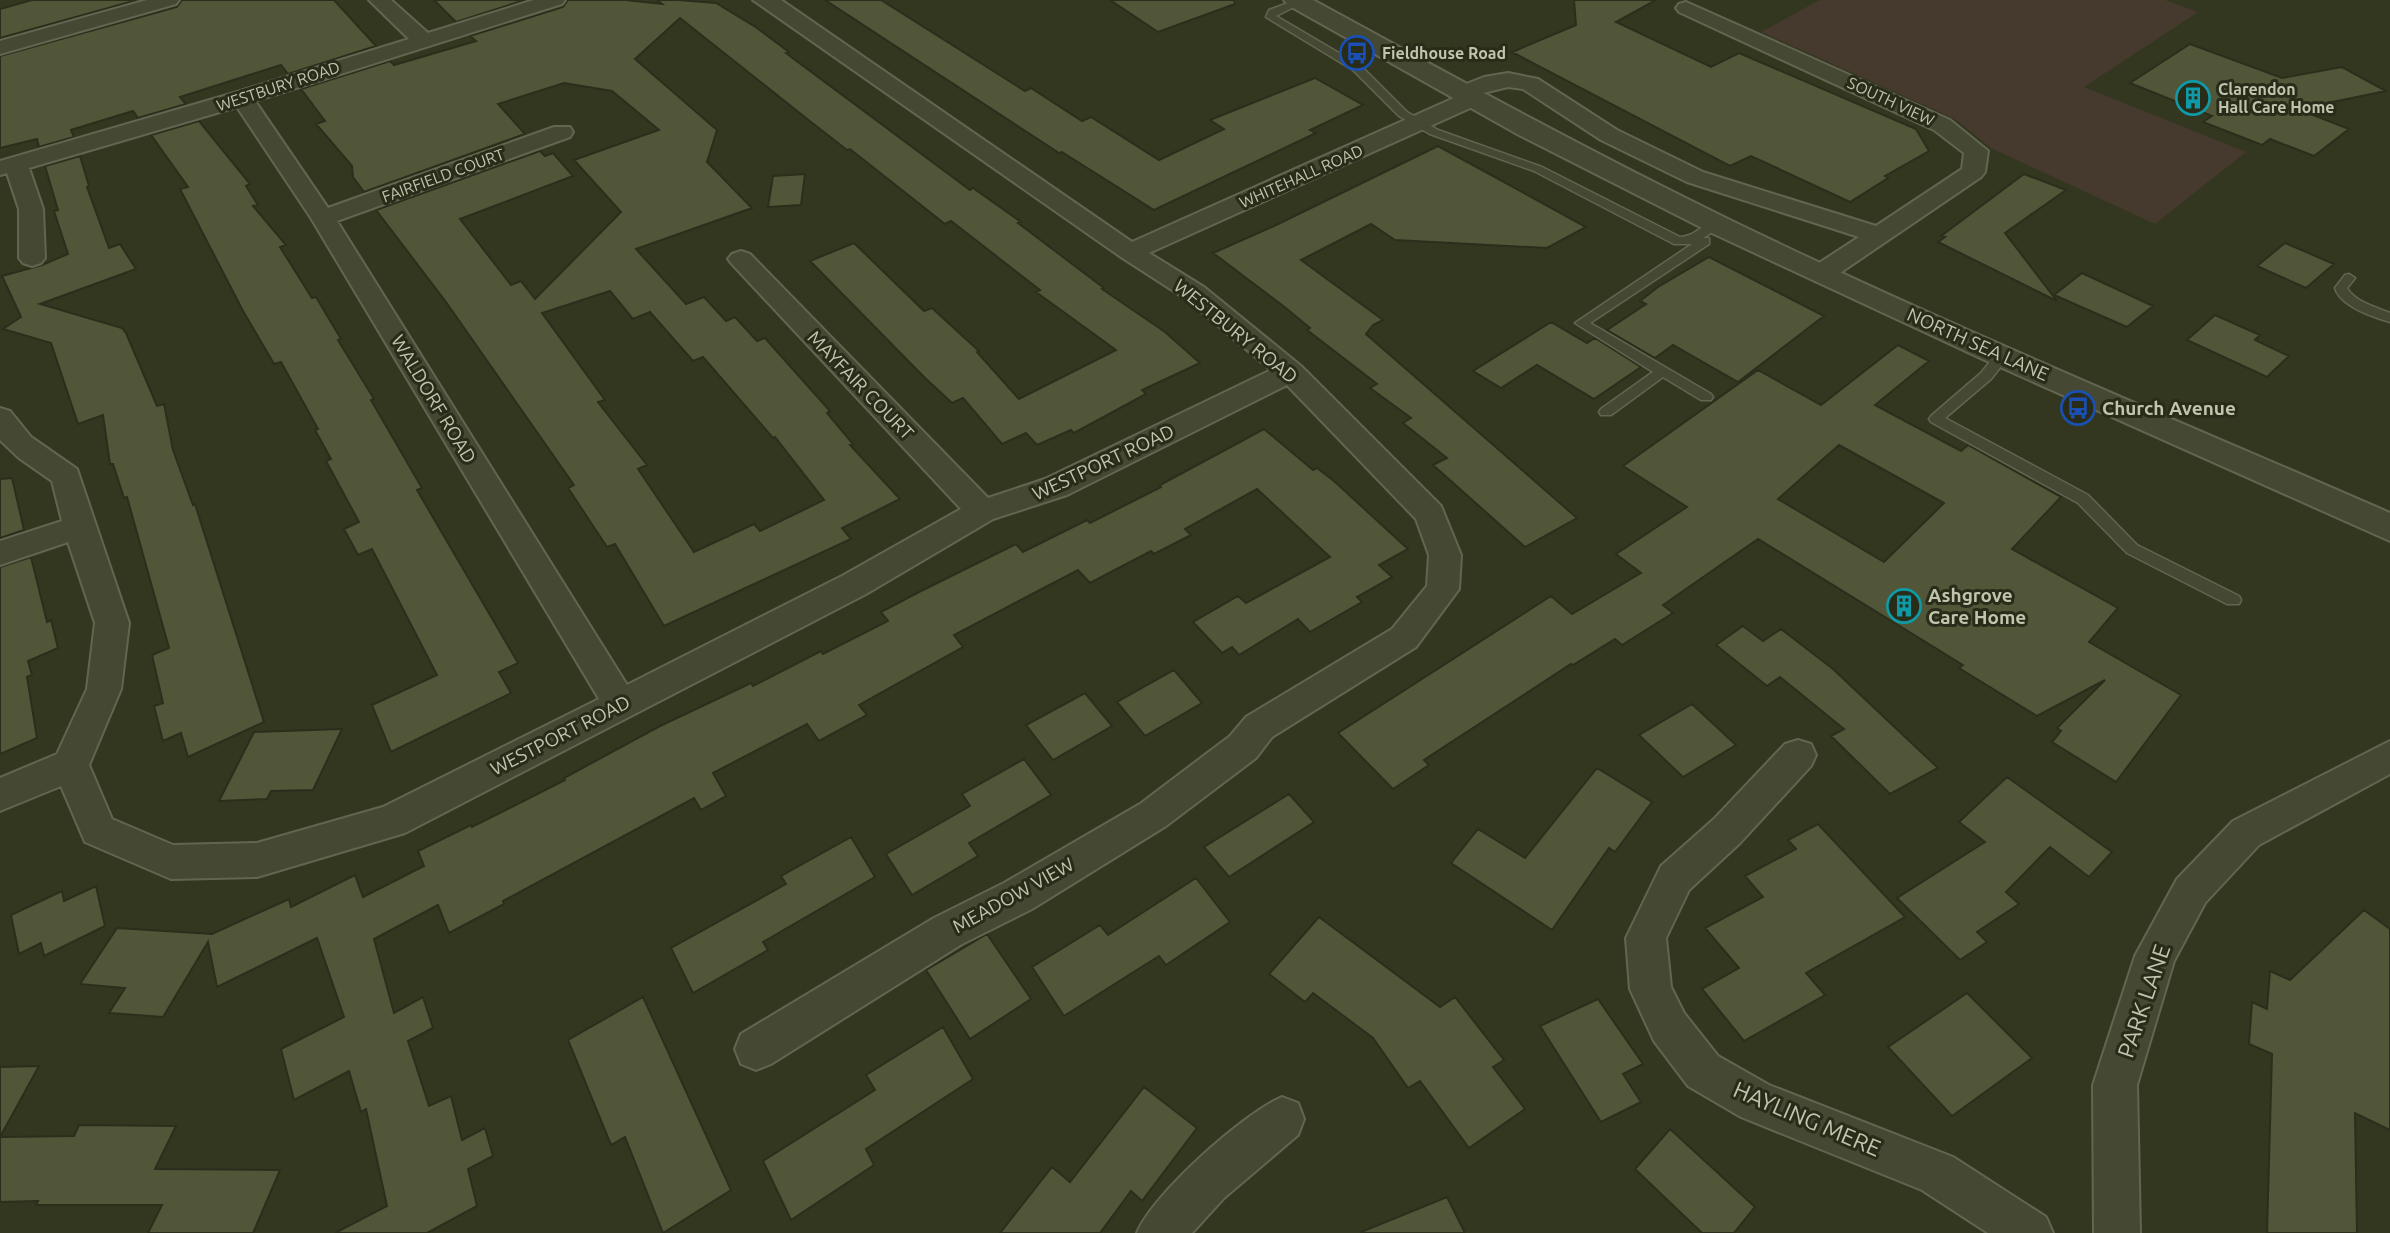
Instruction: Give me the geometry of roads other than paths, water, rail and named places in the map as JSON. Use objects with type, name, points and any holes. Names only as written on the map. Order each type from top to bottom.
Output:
[{"type":"street","points":[[0,48],[169,0]]},
{"type":"street","points":[[379,0],[423,40]]},
{"type":"street","name":"WESTBURY ROAD","points":[[8,166],[242,98],[555,0]]},
{"type":"street","name":"WESTBURY ROAD","points":[[763,0],[772,3],[1130,252],[1195,293],[1291,372],[1430,514],[1445,555],[1443,589],[1404,638],[1259,727]]},
{"type":"street","name":"NORTH SEA LANE","points":[[1297,1],[1466,96],[1720,226],[2002,356],[2373,517],[2390,528]]},
{"type":"street","name":"SOUTH VIEW","points":[[1686,8],[1942,125],[1976,151],[1973,172],[1822,273]]},
{"type":"street","points":[[1700,42],[1730,28]]},
{"type":"street","points":[[1466,96],[1484,84],[1508,80],[1530,85],[1609,135],[1695,177],[1880,235]]},
{"type":"street","name":"WHITEHALL ROAD","points":[[1130,252],[1420,124],[1466,96]]},
{"type":"street","name":"WALDORF ROAD","points":[[242,98],[323,218],[620,704]]},
{"type":"street","name":"FAIRFIELD COURT","points":[[323,218],[562,132]]},
{"type":"street","points":[[8,166],[31,209],[32,258]]},
{"type":"street","name":"MAYFAIR COURT","points":[[741,258],[982,511]]},
{"type":"street","name":"WESTPORT ROAD","points":[[71,765],[98,830],[171,862],[257,860],[392,821],[854,585],[982,511],[1056,488],[1291,372]]},
{"type":"street","points":[[0,418],[4,426],[32,453],[66,476],[79,527],[112,623],[104,689],[71,765],[0,795]]},
{"type":"street","points":[[0,553],[79,527]]},
{"type":"street","name":"MEADOW VIEW","points":[[756,1049],[948,931],[1018,896],[1153,815],[1243,747],[1259,727]]},
{"type":"street","name":"HAYLING MERE","points":[[1798,755],[1727,831],[1675,878],[1646,939],[1651,989],[1669,1027],[1703,1071],[1756,1102],[1937,1173],[2030,1233]]},
{"type":"street","name":"PARK LANE","points":[[2117,1233],[2115,1085],[2155,956],[2191,891],[2246,833],[2390,756]]},
{"type":"street","points":[[1160,1233],[1208,1182],[1282,1119]]},
{"type":"lane","name":"NORTH SEA LANE","points":[[1297,1],[1272,12],[1271,17],[1357,68],[1403,114],[1434,132],[1538,169],[1678,242],[1690,241],[1720,226]]},
{"type":"lane","points":[[1706,397],[1581,323],[1720,226]]},
{"type":"lane","points":[[2349,278],[2341,288],[2342,293],[2390,318]]},
{"type":"lane","points":[[2002,356],[1986,376],[1936,419],[2083,499],[2132,549],[2233,600]]},
{"type":"lane","points":[[1606,412],[1663,371]]},
{"type":"place","name":"Fieldhouse Road","points":[[1357,53]]},
{"type":"place","name":"Clarendon Hall Care Home","points":[[2193,98]]},
{"type":"place","name":"Church Avenue","points":[[2078,408]]},
{"type":"place","name":"Ashgrove Care Home","points":[[1904,606]]}]
